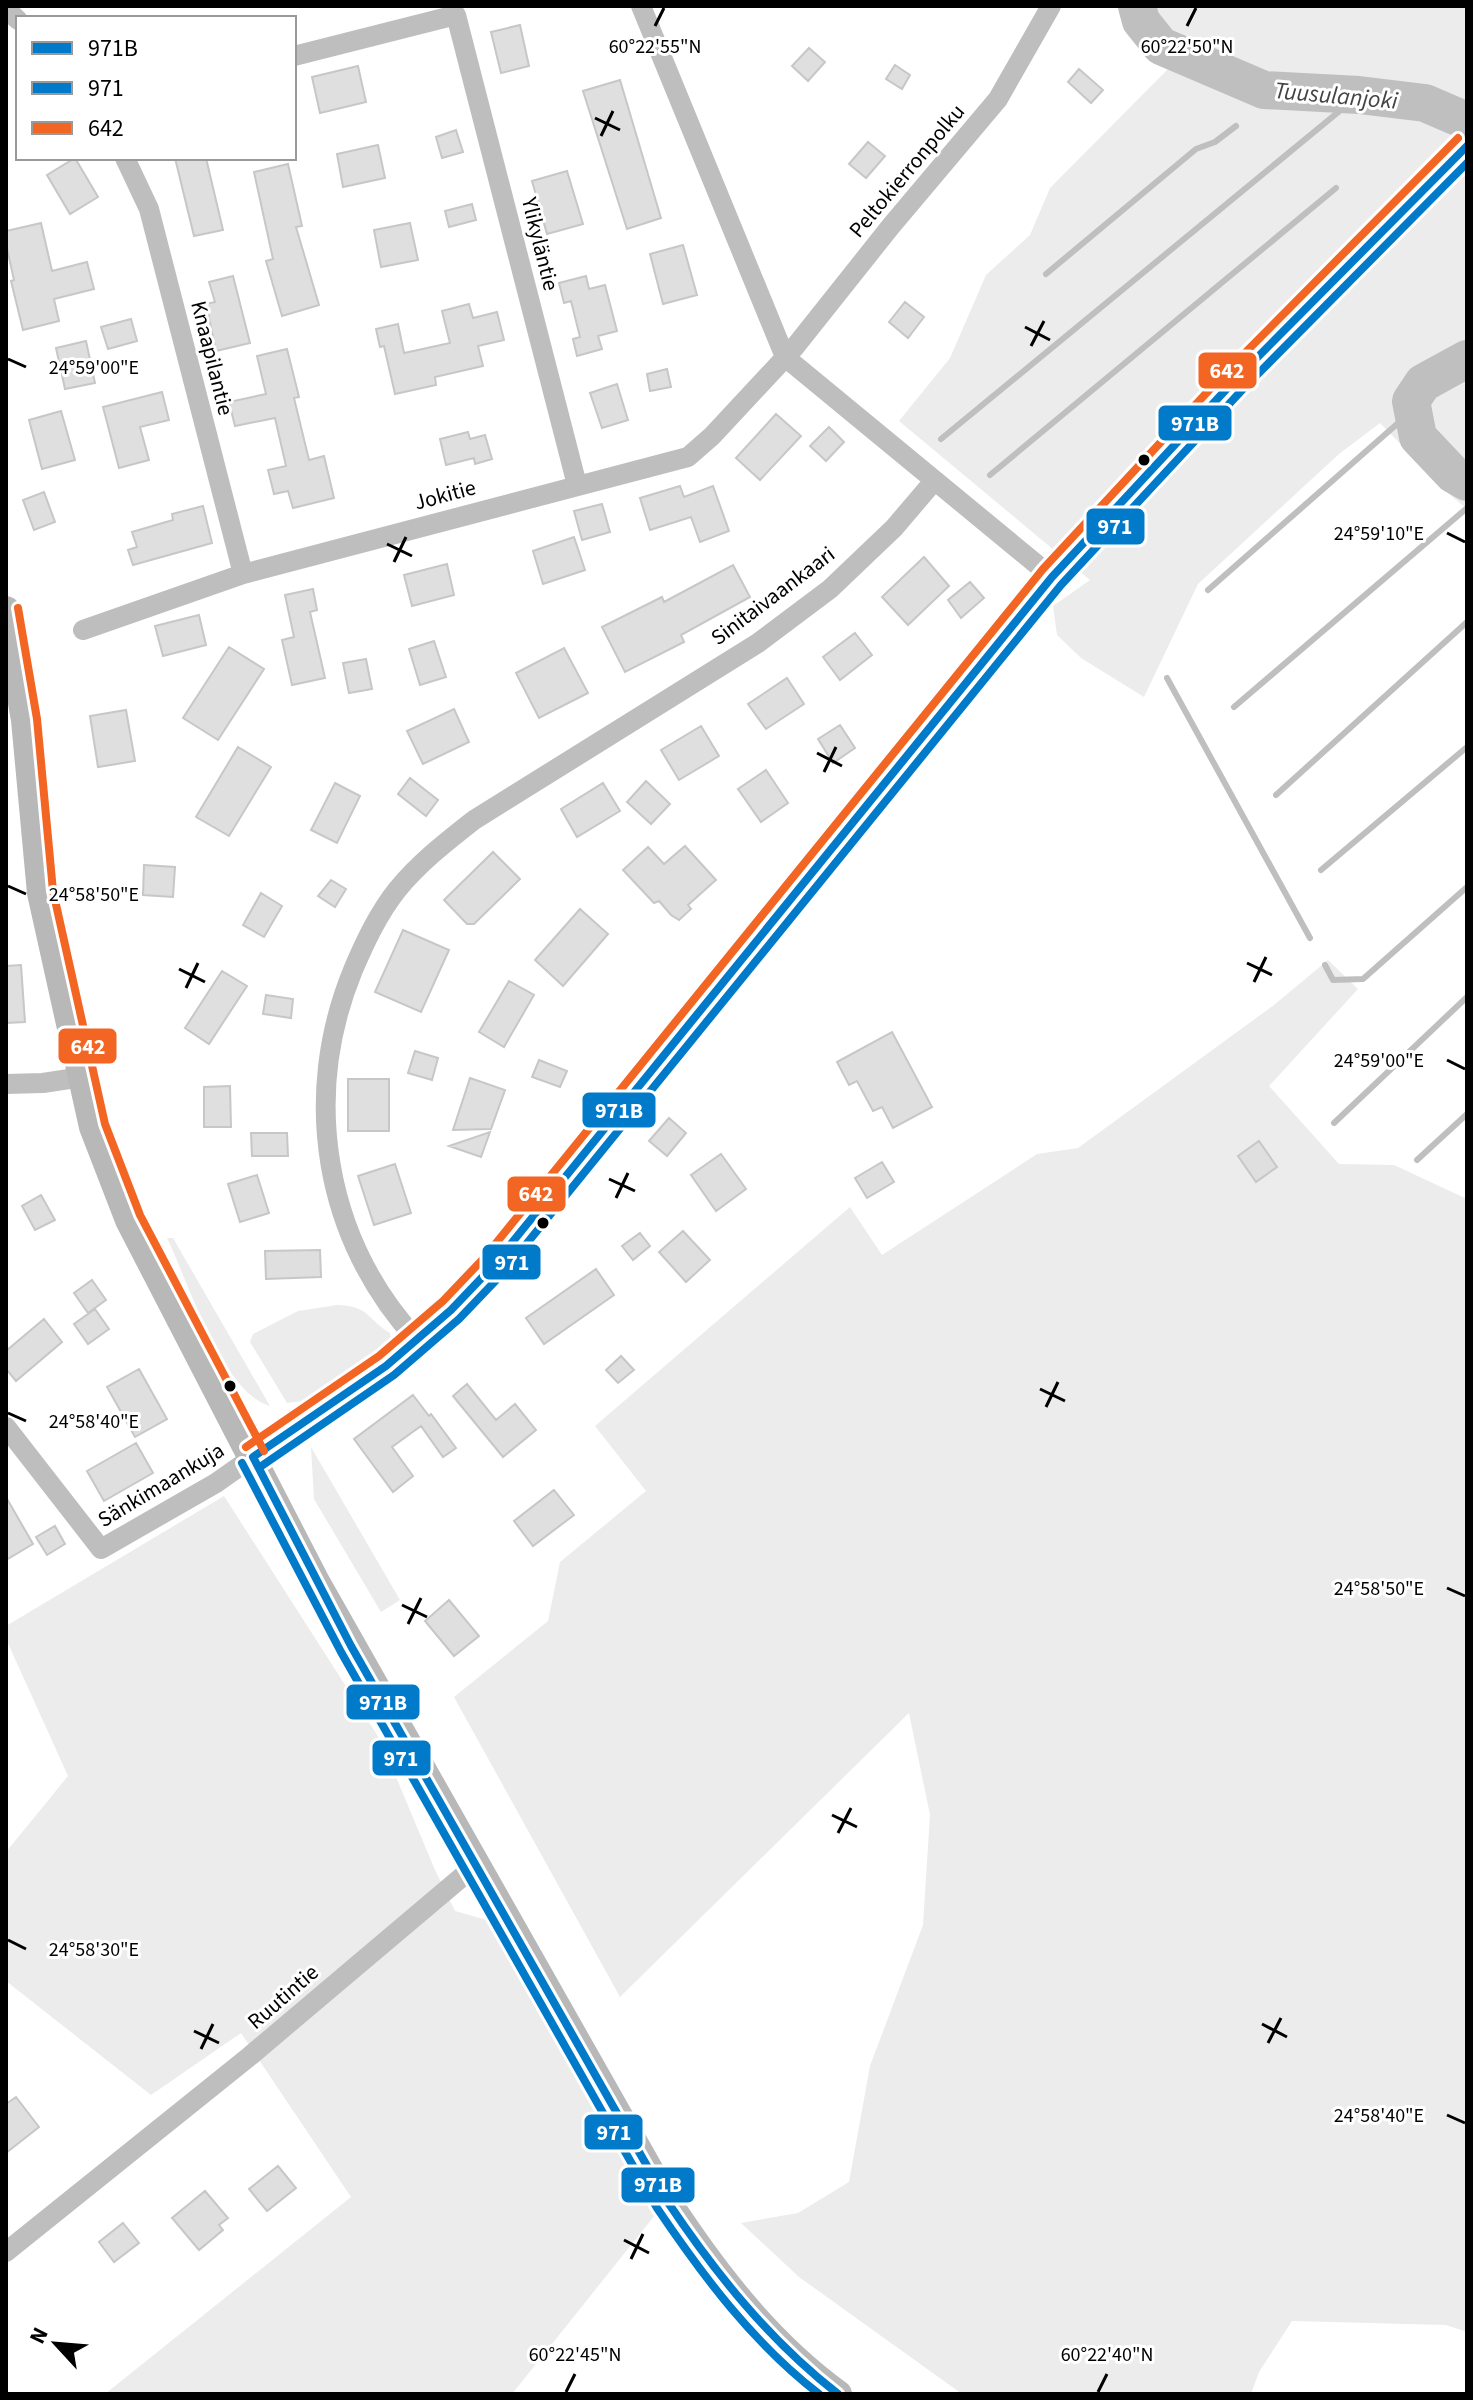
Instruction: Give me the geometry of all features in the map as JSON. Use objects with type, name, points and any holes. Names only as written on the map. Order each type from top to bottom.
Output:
[{"type":"main road","points":[[253,1457],[344,1396],[417,1340],[493,1266],[1052,577],[1234,381],[1464,150]]},
{"type":"main road","points":[[6,610],[25,720],[41,893],[93,1127],[129,1220],[316,1582],[667,2201],[703,2256],[760,2325],[838,2394]]},
{"type":"street","points":[[641,6],[785,357],[1052,577]]},
{"type":"street","name":"Peltokierronpolku","points":[[785,357],[998,99],[1051,6]]},
{"type":"street","name":"Ylikyläntie","points":[[296,55],[456,15],[577,485]]},
{"type":"street","name":"Knaapilantie","points":[[126,160],[149,209],[243,574]]},
{"type":"street","name":"Jokitie","points":[[83,630],[243,574],[688,457],[737,410],[785,357]]},
{"type":"street","name":"Sinitaivaankaari","points":[[417,1340],[396,1317],[361,1261],[330,1173],[325,1107],[330,1046],[341,1001],[367,938],[396,891],[434,851],[474,820],[758,643],[830,589],[894,528],[934,481]]},
{"type":"street","points":[[6,1084],[82,1077]]},
{"type":"street","name":"Sänkimaankuja","points":[[6,1427],[101,1549],[216,1483],[253,1457]]},
{"type":"street","name":"Ruutintie","points":[[6,2252],[250,2056],[476,1865]]},
{"type":"shaded area","points":[[1139,6],[1467,6],[1467,509],[1380,423],[1339,454],[1198,584],[1144,697],[1081,658],[1057,635],[1053,606],[1090,580],[899,421],[950,358],[986,275],[1030,235],[1050,188],[1174,63],[1149,27]]},
{"type":"shaded area","points":[[1328,960],[1358,989],[1269,1086],[1339,1164],[1394,1165],[1467,1199],[1467,2332],[1446,2325],[1292,2321],[1259,2372],[1251,2394],[962,2394],[799,2277],[741,2223],[798,2213],[849,2182],[870,2066],[923,1925],[930,1815],[909,1713],[620,1997],[454,1697],[548,1621],[560,1562],[646,1491],[595,1426],[850,1207],[882,1255],[1037,1154],[1078,1148],[1274,1005]]},
{"type":"shaded area","points":[[167,1238],[173,1238],[270,1406],[253,1397],[222,1358]]},
{"type":"shaded area","points":[[337,1305],[361,1310],[390,1333],[386,1351],[302,1401],[287,1403],[250,1342],[253,1334],[298,1311]]},
{"type":"shaded area","points":[[311,1447],[400,1600],[381,1612],[314,1499]]},
{"type":"shaded area","points":[[224,1496],[381,1741],[455,1911],[494,1922],[655,2215],[512,2394],[105,2394],[351,2197],[241,2033],[151,2095],[6,1981],[6,1852],[68,1776],[6,1639],[6,1626]]},
{"type":"building","points":[[520,25],[529,66],[501,73],[491,32]]},
{"type":"building","points":[[809,48],[825,62],[808,81],[792,66]]},
{"type":"building","points":[[895,65],[910,75],[902,89],[886,79]]},
{"type":"building","points":[[358,66],[366,102],[320,113],[312,77]]},
{"type":"building","points":[[1079,69],[1103,90],[1091,103],[1068,82]]},
{"type":"building","points":[[620,80],[661,218],[627,229],[583,91]]},
{"type":"building","points":[[456,130],[463,152],[442,158],[436,137]]},
{"type":"building","points":[[868,142],[885,156],[866,178],[849,164]]},
{"type":"building","points":[[378,145],[385,178],[343,187],[337,154]]},
{"type":"building","points":[[76,160],[98,197],[70,214],[47,175]]},
{"type":"building","points":[[175,160],[206,160],[223,230],[194,236]]},
{"type":"building","points":[[288,164],[302,226],[296,227],[319,305],[282,316],[266,261],[273,259],[254,172]]},
{"type":"building","points":[[567,171],[583,224],[547,234],[532,181]]},
{"type":"building","points":[[472,204],[476,220],[449,227],[445,211]]},
{"type":"building","points":[[41,223],[52,271],[87,262],[94,289],[54,299],[59,321],[23,330],[11,281],[14,280],[6,231]]},
{"type":"building","points":[[410,223],[418,260],[381,267],[374,230]]},
{"type":"building","points":[[683,245],[697,295],[663,304],[650,254]]},
{"type":"building","points":[[233,276],[250,343],[216,351],[206,304],[215,302],[209,282]]},
{"type":"building","points":[[586,276],[589,289],[605,285],[617,331],[598,336],[602,349],[577,356],[573,339],[580,337],[571,301],[564,303],[559,283]]},
{"type":"building","points":[[905,302],[924,317],[908,338],[889,322]]},
{"type":"building","points":[[469,304],[473,318],[497,312],[504,340],[478,346],[483,366],[435,377],[436,385],[395,394],[384,346],[380,347],[376,329],[398,324],[404,353],[450,343],[442,311]]},
{"type":"building","points":[[131,319],[137,341],[108,349],[101,327]]},
{"type":"building","points":[[86,341],[95,383],[65,389],[56,348]]},
{"type":"building","points":[[287,349],[299,397],[294,398],[309,460],[324,456],[334,498],[293,508],[288,491],[274,494],[268,470],[286,466],[275,418],[235,426],[229,402],[266,394],[257,356]]},
{"type":"building","points":[[667,369],[671,387],[650,391],[647,374]]},
{"type":"building","points":[[617,384],[628,420],[602,428],[590,393]]},
{"type":"building","points":[[162,392],[169,420],[140,427],[149,460],[119,468],[103,407]]},
{"type":"building","points":[[61,411],[75,460],[42,469],[29,420]]},
{"type":"building","points":[[776,414],[801,436],[760,480],[736,458]]},
{"type":"building","points":[[829,427],[844,442],[826,461],[810,446]]},
{"type":"building","points":[[468,432],[470,439],[485,435],[492,459],[475,464],[474,458],[446,465],[440,439]]},
{"type":"building","points":[[680,486],[684,497],[713,486],[729,531],[700,542],[691,517],[650,530],[640,498]]},
{"type":"building","points":[[44,492],[55,522],[34,530],[23,500]]},
{"type":"building","points":[[602,504],[610,532],[582,540],[574,511]]},
{"type":"building","points":[[203,506],[212,543],[133,565],[128,550],[137,547],[132,532],[173,520],[172,514]]},
{"type":"building","points":[[574,537],[585,570],[543,584],[533,551]]},
{"type":"building","points":[[924,557],[949,586],[908,625],[882,597]]},
{"type":"building","points":[[447,564],[454,595],[412,606],[404,575]]},
{"type":"building","points":[[733,565],[750,597],[681,635],[684,642],[625,672],[602,627],[662,597],[664,602]]},
{"type":"building","points":[[970,582],[984,598],[961,618],[948,600]]},
{"type":"building","points":[[313,589],[317,610],[310,612],[325,678],[292,685],[282,640],[294,637],[285,595]]},
{"type":"building","points":[[199,615],[206,645],[163,656],[155,626]]},
{"type":"building","points":[[855,633],[872,655],[840,680],[823,657]]},
{"type":"building","points":[[434,641],[446,677],[420,685],[409,649]]},
{"type":"building","points":[[229,647],[264,669],[218,740],[183,718]]},
{"type":"building","points":[[564,648],[588,693],[539,718],[516,673]]},
{"type":"building","points":[[366,659],[372,689],[349,693],[343,663]]},
{"type":"building","points":[[787,678],[804,704],[766,729],[748,704]]},
{"type":"building","points":[[454,709],[469,742],[423,764],[407,731]]},
{"type":"building","points":[[126,710],[135,761],[98,767],[90,716]]},
{"type":"building","points":[[840,725],[855,748],[833,763],[818,739]]},
{"type":"building","points":[[701,726],[719,756],[679,780],[661,750]]},
{"type":"building","points":[[238,747],[271,767],[229,836],[196,817]]},
{"type":"building","points":[[766,770],[788,803],[761,822],[738,789]]},
{"type":"building","points":[[410,778],[438,800],[426,816],[398,794]]},
{"type":"building","points":[[646,781],[670,804],[651,824],[627,802]]},
{"type":"building","points":[[335,783],[360,796],[337,843],[311,830]]},
{"type":"building","points":[[603,783],[620,811],[577,837],[561,809]]},
{"type":"building","points":[[685,846],[716,880],[688,905],[691,909],[679,920],[659,901],[654,903],[623,870],[648,847],[664,864]]},
{"type":"building","points":[[493,852],[520,879],[474,924],[467,924],[444,900]]},
{"type":"building","points":[[144,865],[175,867],[173,897],[143,895]]},
{"type":"building","points":[[331,880],[346,889],[335,907],[318,896]]},
{"type":"building","points":[[261,893],[282,906],[264,937],[243,925]]},
{"type":"building","points":[[580,909],[608,934],[563,986],[535,960]]},
{"type":"building","points":[[403,930],[449,950],[421,1012],[375,992]]},
{"type":"building","points":[[21,965],[25,1022],[6,1023],[6,966]]},
{"type":"building","points":[[222,971],[247,986],[209,1044],[185,1028]]},
{"type":"building","points":[[509,981],[534,995],[504,1047],[479,1032]]},
{"type":"building","points":[[266,995],[293,999],[291,1018],[263,1014]]},
{"type":"building","points":[[892,1032],[932,1107],[893,1128],[882,1107],[873,1111],[857,1081],[849,1085],[837,1062]]},
{"type":"building","points":[[415,1051],[438,1058],[432,1080],[408,1073]]},
{"type":"building","points":[[539,1060],[567,1071],[560,1087],[532,1077]]},
{"type":"building","points":[[470,1078],[505,1090],[491,1129],[453,1130]]},
{"type":"building","points":[[348,1079],[389,1079],[389,1131],[348,1131]]},
{"type":"building","points":[[230,1086],[231,1127],[204,1127],[204,1087]]},
{"type":"building","points":[[669,1118],[686,1133],[667,1156],[649,1141]]},
{"type":"building","points":[[490,1132],[481,1157],[449,1146]]},
{"type":"building","points":[[251,1133],[287,1133],[288,1156],[252,1156]]},
{"type":"building","points":[[1259,1141],[1277,1167],[1256,1182],[1238,1156]]},
{"type":"building","points":[[721,1154],[746,1189],[716,1211],[691,1175]]},
{"type":"building","points":[[882,1162],[894,1182],[867,1198],[855,1178]]},
{"type":"building","points":[[395,1164],[411,1213],[374,1225],[358,1176]]},
{"type":"building","points":[[257,1175],[269,1213],[240,1222],[228,1184]]},
{"type":"building","points":[[41,1195],[55,1220],[35,1230],[22,1206]]},
{"type":"building","points":[[683,1231],[710,1260],[686,1282],[659,1252]]},
{"type":"building","points":[[640,1233],[650,1246],[633,1260],[622,1246]]},
{"type":"building","points":[[320,1250],[321,1277],[266,1279],[265,1251]]},
{"type":"building","points":[[596,1269],[614,1295],[544,1344],[526,1318]]},
{"type":"building","points":[[92,1280],[106,1300],[88,1313],[74,1293]]},
{"type":"building","points":[[95,1309],[109,1329],[88,1344],[74,1324]]},
{"type":"building","points":[[44,1319],[62,1342],[16,1381],[6,1369],[6,1351]]},
{"type":"building","points":[[621,1356],[634,1370],[618,1383],[606,1370]]},
{"type":"building","points":[[139,1369],[167,1419],[135,1437],[107,1387]]},
{"type":"building","points":[[467,1384],[496,1420],[515,1404],[536,1430],[503,1457],[453,1396]]},
{"type":"building","points":[[413,1395],[456,1448],[443,1457],[421,1426],[392,1447],[413,1476],[393,1492],[354,1439]]},
{"type":"building","points":[[136,1443],[153,1473],[104,1501],[87,1471]]},
{"type":"building","points":[[554,1490],[574,1515],[533,1546],[514,1521]]},
{"type":"building","points":[[6,1497],[33,1544],[6,1560]]},
{"type":"building","points":[[55,1526],[65,1544],[47,1555],[36,1537]]},
{"type":"building","points":[[449,1600],[479,1636],[454,1656],[425,1621]]},
{"type":"building","points":[[16,2097],[39,2127],[6,2153],[6,2104]]},
{"type":"building","points":[[278,2166],[296,2188],[267,2211],[249,2189]]},
{"type":"building","points":[[205,2191],[228,2218],[219,2225],[223,2230],[199,2250],[172,2218]]},
{"type":"building","points":[[123,2223],[139,2243],[114,2262],[99,2242]]},
{"type":"waterway","name":"Tuusulanjoki","points":[[1137,6],[1141,21],[1161,46],[1264,90],[1359,95],[1425,103],[1467,121]]},
{"type":"waterway","points":[[941,439],[1359,95]]},
{"type":"waterway","points":[[1046,274],[1196,149],[1215,142],[1236,126]]},
{"type":"waterway","points":[[990,475],[1336,188]]},
{"type":"waterway","name":"Tuusulanjoki","points":[[1467,359],[1423,383],[1411,401],[1418,437],[1453,474],[1467,482]]},
{"type":"waterway","points":[[1208,590],[1413,410]]},
{"type":"waterway","points":[[1234,707],[1467,508]]},
{"type":"waterway","points":[[1276,795],[1467,622]]},
{"type":"waterway","points":[[1167,678],[1310,938]]},
{"type":"waterway","points":[[1321,870],[1467,747]]},
{"type":"waterway","points":[[1325,965],[1333,980],[1363,979],[1467,887]]},
{"type":"waterway","points":[[1334,1123],[1467,997]]},
{"type":"waterway","points":[[1417,1160],[1467,1114]]},
{"type":"transit line","name":"642","points":[[246,1447],[379,1356],[443,1301],[484,1258],[1043,569],[1225,373],[1458,138]]},
{"type":"transit line","name":"971B","points":[[253,1457],[386,1366],[451,1310],[493,1266],[1052,577],[1234,381],[1467,146]]},
{"type":"transit line","name":"971","points":[[260,1467],[394,1375],[459,1319],[502,1274],[1061,585],[1243,389],[1467,163]]},
{"type":"transit line","name":"642","points":[[18,608],[37,719],[53,891],[105,1124],[140,1215],[264,1451]]},
{"type":"transit line","name":"971B","points":[[253,1457],[351,1646],[667,2201],[745,2305],[789,2351],[838,2394]]},
{"type":"transit line","name":"971","points":[[242,1463],[341,1652],[657,2208],[730,2307],[772,2353],[819,2394]]}]
